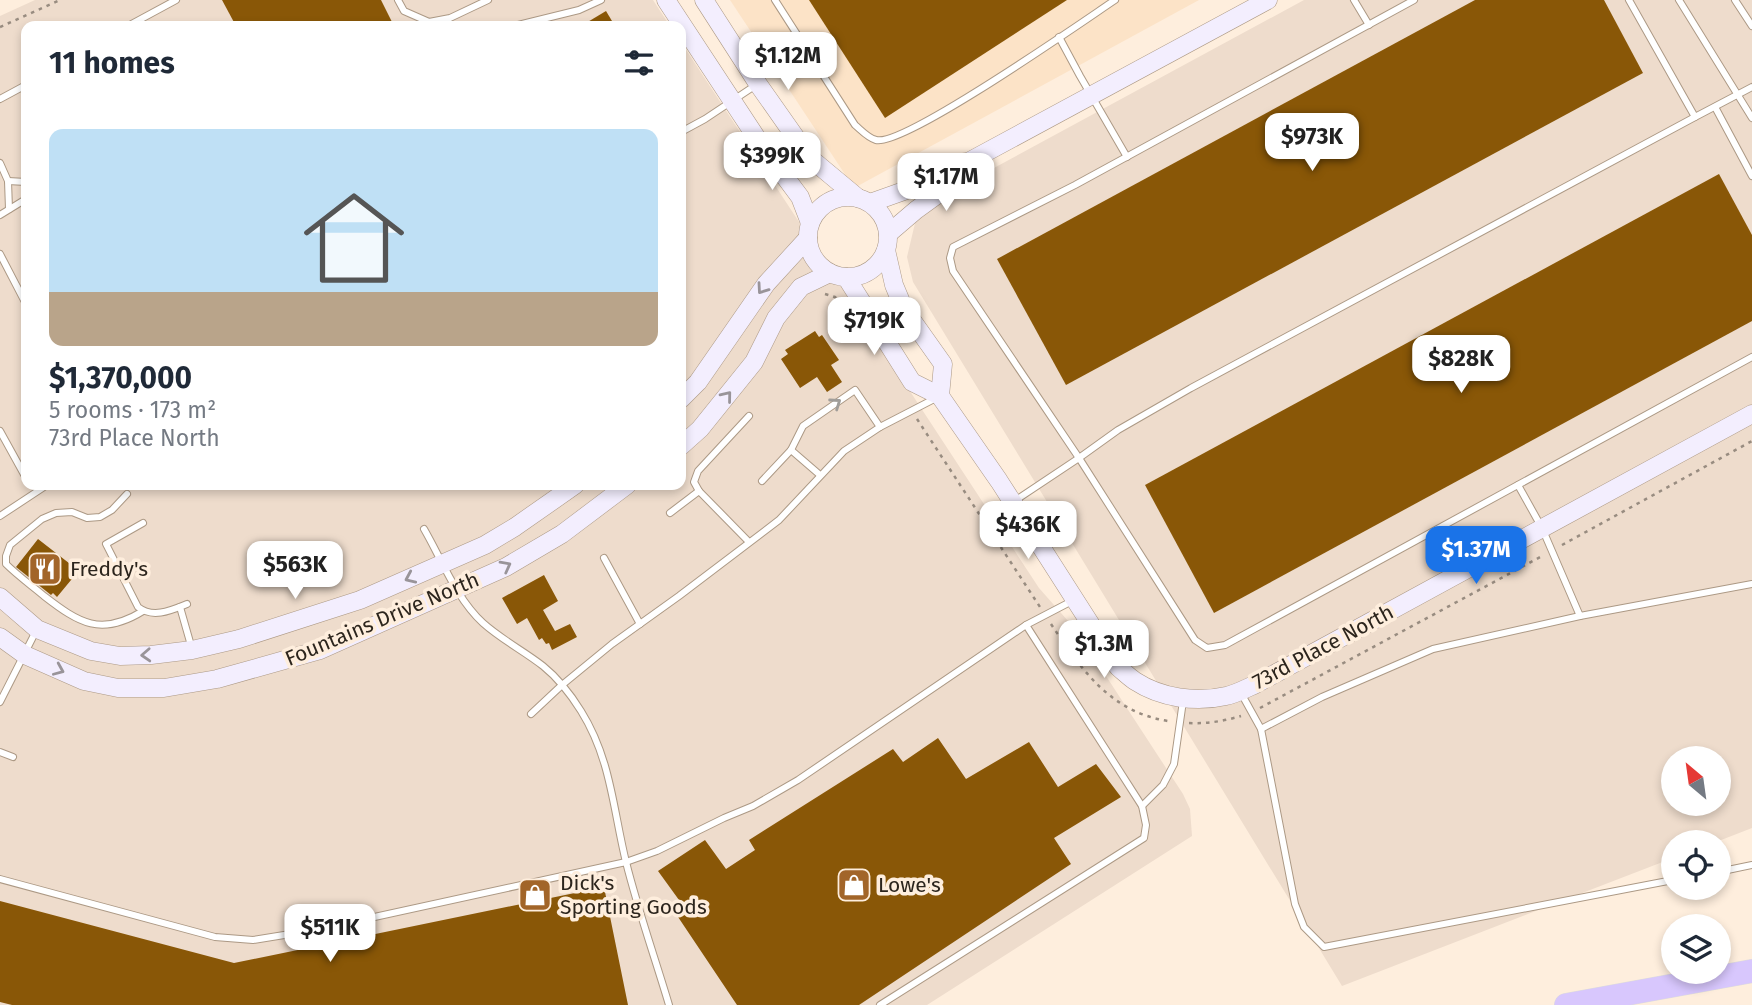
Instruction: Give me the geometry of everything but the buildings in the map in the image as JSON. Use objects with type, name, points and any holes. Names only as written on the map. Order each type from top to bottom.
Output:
[{"type":"highway","points":[[1566,1005],[1752,971]]},
{"type":"street","points":[[666,0],[680,21]]},
{"type":"street","points":[[686,30],[762,146],[800,197],[814,258],[821,267],[838,275],[912,382],[940,396],[943,364],[904,309],[894,285],[886,222],[879,211],[810,158],[704,0]]},
{"type":"street","points":[[686,394],[698,383],[765,284],[809,231],[816,212],[824,204],[835,198],[846,196],[864,200],[915,187],[948,164],[968,162],[1268,0]]},
{"type":"street","points":[[686,442],[700,429],[754,362],[776,318],[801,287],[838,275],[859,275],[871,270],[880,261],[887,242],[916,210],[957,181],[968,162]]},
{"type":"street","name":"73rd Place North","points":[[940,396],[1118,667],[1136,682],[1156,692],[1184,699],[1217,698],[1240,691],[1752,414]]},
{"type":"street","name":"Fountains Drive North","points":[[0,597],[37,629],[91,651],[120,656],[192,650],[239,639],[360,600],[485,545],[568,490]]},
{"type":"street","name":"Fountains Drive North","points":[[0,637],[25,655],[84,681],[118,688],[164,688],[217,679],[320,650],[506,567],[562,534],[620,490]]},
{"type":"lane","points":[[137,21],[176,0]]},
{"type":"lane","points":[[398,0],[404,11],[427,21]]},
{"type":"lane","points":[[434,21],[450,18],[488,0]]},
{"type":"lane","points":[[574,0],[579,10]]},
{"type":"lane","points":[[534,21],[579,10],[601,0]]},
{"type":"lane","points":[[775,0],[855,125],[876,140],[890,139],[914,128],[984,87],[1115,0]]},
{"type":"lane","points":[[1354,0],[1368,25]]},
{"type":"lane","points":[[1414,0],[1127,157],[953,247],[950,258],[953,271],[1079,458],[1195,640],[1206,648],[1225,645],[1752,357]]},
{"type":"lane","points":[[1629,0],[1695,117]]},
{"type":"lane","points":[[1679,0],[1752,118]]},
{"type":"lane","points":[[1735,0],[1752,26]]},
{"type":"lane","points":[[1059,37],[1127,157]]},
{"type":"lane","points":[[686,129],[758,84]]},
{"type":"lane","points":[[1012,502],[1118,430],[1191,388],[1752,87]]},
{"type":"lane","points":[[0,99],[21,88]]},
{"type":"lane","points":[[1715,107],[1752,176]]},
{"type":"lane","points":[[0,163],[8,181],[9,209]]},
{"type":"lane","points":[[8,181],[21,182]]},
{"type":"lane","points":[[0,215],[21,202]]},
{"type":"lane","points":[[0,254],[21,294]]},
{"type":"lane","points":[[762,481],[791,450],[803,426],[855,390],[880,427]]},
{"type":"lane","points":[[531,714],[612,644],[779,520],[844,451],[880,427],[940,396]]},
{"type":"lane","points":[[749,416],[698,471],[694,482],[699,491],[749,542]]},
{"type":"lane","points":[[0,431],[21,469]]},
{"type":"lane","points":[[791,450],[820,475]]},
{"type":"lane","points":[[1518,485],[1542,528],[1580,616]]},
{"type":"lane","points":[[0,516],[39,490]]},
{"type":"lane","points":[[670,513],[699,491]]},
{"type":"lane","points":[[127,494],[112,510],[100,517],[87,518],[72,512],[55,513],[42,519],[10,545],[6,565],[64,611],[86,624],[111,625],[130,620],[143,611]]},
{"type":"lane","points":[[143,523],[106,544],[138,607],[143,611],[167,612],[184,605],[192,650]]},
{"type":"lane","points":[[424,528],[466,604],[482,622],[502,638],[544,666],[562,685],[591,727],[602,752],[626,862],[668,1005]]},
{"type":"lane","points":[[604,558],[640,624]]},
{"type":"lane","points":[[1261,729],[1322,697],[1433,649],[1580,616],[1752,584]]},
{"type":"lane","points":[[0,879],[215,937],[253,940],[315,930],[626,862],[657,851],[752,806],[798,780],[1026,625],[1075,599]]},
{"type":"lane","points":[[880,1005],[1144,838],[1146,825],[1142,806],[1026,625]]},
{"type":"lane","points":[[0,702],[37,629]]},
{"type":"lane","points":[[1240,691],[1261,729],[1295,904],[1304,927],[1324,947],[1661,882]]},
{"type":"lane","points":[[1142,806],[1164,785],[1174,764],[1184,699]]},
{"type":"lane","points":[[0,752],[13,757]]},
{"type":"lane","points":[[1731,869],[1752,865]]},
{"type":"path","points":[[0,27],[60,0]]},
{"type":"path","points":[[817,296],[825,293],[835,297],[846,309]]},
{"type":"path","points":[[912,411],[1045,615],[1094,682],[1133,710],[1166,721],[1200,724],[1238,717],[1271,703],[1752,442]]},
{"type":"shaded area","points":[[35,0],[653,0],[667,21],[21,21],[21,490],[686,490],[686,50],[1039,588],[1076,630],[1183,794],[1190,809],[1192,836],[927,1005],[0,1005],[0,16]]},
{"type":"shaded area","points":[[730,0],[1199,0],[854,188]]},
{"type":"shaded area","points":[[1304,0],[1752,0],[1752,828],[1731,836],[1731,830],[1661,830],[1661,863],[1342,986],[913,282],[907,257],[916,219],[957,188]]},
{"type":"place","name":"Freddy's","points":[[45,569]]},
{"type":"place","name":"Lowe's","points":[[854,885]]},
{"type":"place","name":"Dick's Sporting Goods","points":[[535,895]]}]
